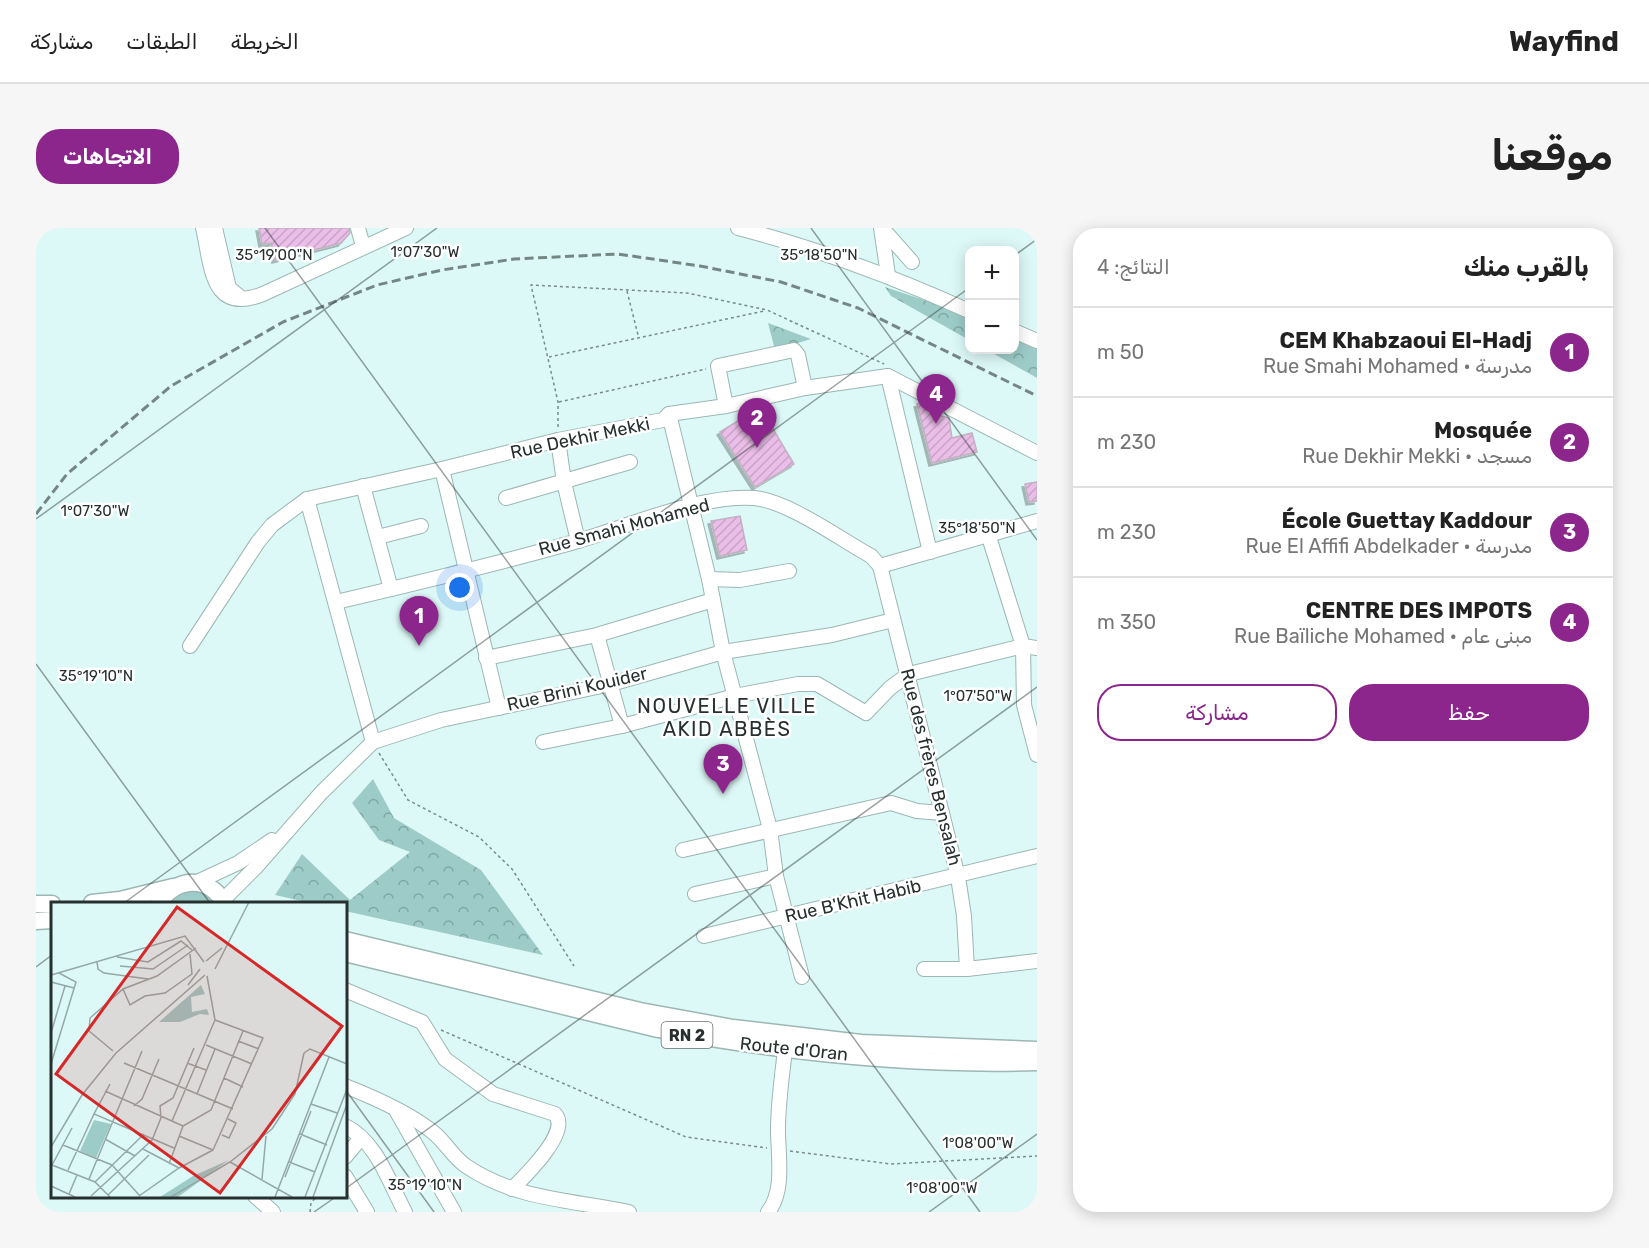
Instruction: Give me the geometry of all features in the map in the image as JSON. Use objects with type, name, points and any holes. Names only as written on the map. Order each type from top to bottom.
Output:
[{"type":"main road","points":[[101,902],[120,900],[196,882],[212,888],[223,902]]},
{"type":"main road","points":[[160,902],[173,887]]},
{"type":"main road","points":[[36,921],[51,920]]},
{"type":"main road","name":"Route d'Oran","points":[[346,940],[640,1011],[733,1028],[861,1043],[1037,1050]]},
{"type":"main road","name":"Route d'Oran","points":[[346,952],[658,1029],[786,1050],[886,1058],[992,1063],[1037,1062]]},
{"type":"street","points":[[203,228],[219,289],[235,301],[249,298],[406,228]]},
{"type":"street","points":[[215,228],[229,288],[237,296],[249,298]]},
{"type":"street","points":[[358,228],[363,246]]},
{"type":"street","points":[[738,228],[817,250],[888,275],[965,309]]},
{"type":"street","points":[[881,228],[888,275]]},
{"type":"street","points":[[881,228],[912,262]]},
{"type":"street","points":[[1019,333],[1037,341]]},
{"type":"street","points":[[726,406],[718,366],[794,350],[798,355],[805,388]]},
{"type":"street","points":[[888,376],[1037,453]]},
{"type":"street","points":[[888,376],[930,552]]},
{"type":"street","name":"Rue Dekhir Mekki","points":[[307,499],[558,440],[663,420],[669,414],[726,406],[805,388],[888,376]]},
{"type":"street","points":[[669,414],[709,579],[723,652],[770,830],[776,876],[802,977]]},
{"type":"street","points":[[558,440],[564,482],[578,541]]},
{"type":"street","points":[[506,498],[630,462]]},
{"type":"street","points":[[442,469],[499,708]]},
{"type":"street","points":[[363,486],[391,589]]},
{"type":"street","name":"Rue Smahi Mohamed","points":[[336,602],[578,541],[690,506],[753,498],[774,502],[871,556],[880,566]]},
{"type":"street","points":[[190,646],[258,542],[272,525],[307,499],[373,742]]},
{"type":"street","points":[[880,566],[989,537],[1037,521]]},
{"type":"street","points":[[378,537],[421,526]]},
{"type":"street","points":[[989,537],[1030,647],[1030,696],[1037,755]]},
{"type":"street","name":"Rue des frères Bensalah","points":[[880,566],[892,620],[909,674],[958,877],[965,924],[967,969]]},
{"type":"street","points":[[709,579],[740,580],[789,571]]},
{"type":"street","points":[[486,658],[597,635],[713,600]]},
{"type":"street","name":"Rue Brini Kouider","points":[[294,822],[373,742],[441,720],[611,684],[723,652],[832,635],[892,620]]},
{"type":"street","points":[[597,635],[622,726]]},
{"type":"street","points":[[543,742],[622,726],[735,696],[798,684],[817,684],[866,713],[890,688],[909,674],[1030,647]]},
{"type":"street","points":[[683,850],[891,803],[917,811],[942,813]]},
{"type":"street","points":[[196,882],[238,863],[264,847],[294,822]]},
{"type":"street","points":[[223,902],[258,866],[294,822]]},
{"type":"street","name":"Rue B'Khit Habib","points":[[704,936],[958,877],[1037,856]]},
{"type":"street","points":[[695,894],[776,876]]},
{"type":"street","points":[[924,969],[967,969],[1037,961]]},
{"type":"street","points":[[346,990],[422,1022],[445,1059],[467,1076],[503,1098],[548,1109],[559,1118],[556,1133],[540,1160],[512,1189]]},
{"type":"street","points":[[768,1212],[774,1205],[777,1192],[778,1129],[786,1050]]},
{"type":"street","points":[[346,1086],[396,1110],[435,1134],[448,1151],[467,1167],[512,1189],[564,1203],[629,1212]]},
{"type":"street","points":[[396,1110],[454,1212]]},
{"type":"street","points":[[346,1127],[361,1138],[375,1155],[405,1212]]},
{"type":"street","points":[[346,1156],[361,1138]]},
{"type":"street","points":[[346,1178],[367,1212]]},
{"type":"street","points":[[256,1197],[273,1212]]},
{"type":"path","points":[[558,440],[558,402],[531,285],[687,293],[767,310],[887,365],[888,376]]},
{"type":"path","points":[[627,290],[639,336]]},
{"type":"path","points":[[548,357],[767,310]]},
{"type":"path","points":[[558,402],[718,366]]},
{"type":"path","points":[[373,742],[408,800],[479,837],[512,869],[574,966]]},
{"type":"path","points":[[422,1022],[510,1060]]},
{"type":"path","points":[[310,1212],[311,1203],[317,1197]]},
{"type":"green space","points":[[885,287],[965,314],[965,338],[891,296]]},
{"type":"green space","points":[[768,323],[811,339],[775,350]]},
{"type":"green space","points":[[1019,330],[1037,337],[1037,378],[994,354],[1019,354]]},
{"type":"green space","points":[[373,779],[394,818],[481,870],[543,955],[346,911],[346,902],[306,902],[275,895],[302,854],[350,900],[410,852],[379,840],[352,803]]},
{"type":"green space","points":[[188,889],[207,893],[215,902],[168,902],[172,897]]},
{"type":"building","points":[[259,228],[349,228],[350,233],[341,243],[275,260],[271,243],[262,244]]},
{"type":"building","points":[[917,404],[927,406],[928,410],[933,409],[938,415],[949,418],[952,438],[972,433],[977,452],[932,463]]},
{"type":"building","points":[[760,407],[794,464],[755,487],[720,432]]},
{"type":"building","points":[[1037,482],[1037,501],[1029,502],[1025,484]]},
{"type":"building","points":[[740,516],[747,550],[720,556],[711,521]]},
{"type":"railway","points":[[36,514],[67,474],[171,386],[283,322],[377,285],[442,270],[514,259],[618,254],[700,266],[781,282],[858,308],[1037,396]]},
{"type":"place","name":"CENTRE DES IMPOTS","points":[[936,424]]},
{"type":"place","name":"Mosquée","points":[[757,448]]},
{"type":"place","name":"CEM Khabzaoui El-Hadj","points":[[419,646]]},
{"type":"place","name":"École Guettay Kaddour","points":[[723,794]]},
{"type":"district","name":"NOUVELLE VILLE AKID ABBÈS","points":[[727,718]]}]
